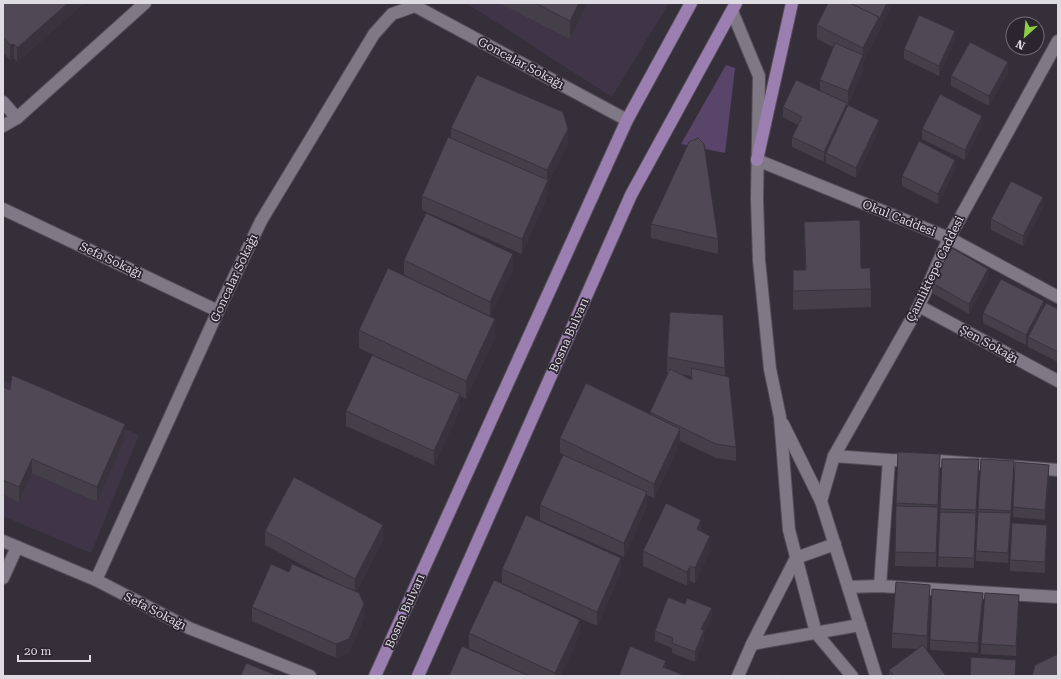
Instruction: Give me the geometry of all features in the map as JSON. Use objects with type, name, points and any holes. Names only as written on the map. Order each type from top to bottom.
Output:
[{"type":"main road","name":"Bosna Bulvarı","points":[[375,676],[627,120],[691,3]]},
{"type":"main road","points":[[757,160],[792,3]]},
{"type":"main road","name":"Bosna Bulvarı","points":[[418,676],[630,195],[732,6]]},
{"type":"street","points":[[3,126],[17,118],[145,3]]},
{"type":"street","name":"Goncalar Sokağı","points":[[96,580],[218,311],[261,221],[374,34],[392,14],[415,4],[627,120]]},
{"type":"street","points":[[732,6],[758,76],[757,160],[759,260],[770,369],[780,417],[789,530],[816,633],[852,676]]},
{"type":"street","name":"Çamlıktepe Caddesi","points":[[821,501],[834,456],[919,306],[949,238],[1058,41]]},
{"type":"street","points":[[3,102],[17,118]]},
{"type":"street","name":"Okul Caddesi","points":[[757,160],[949,238],[1058,297]]},
{"type":"street","name":"Sefa Sokağı","points":[[3,209],[218,311]]},
{"type":"street","name":"Şen Sokağı","points":[[919,306],[1058,381]]},
{"type":"street","points":[[780,417],[821,501],[876,676]]},
{"type":"street","points":[[834,456],[889,460],[939,461],[1058,470]]},
{"type":"street","points":[[880,586],[889,460]]},
{"type":"street","name":"Sefa Sokağı","points":[[3,541],[96,580],[189,628],[310,676]]},
{"type":"street","points":[[738,676],[752,644],[796,558],[835,544]]},
{"type":"street","points":[[3,578],[18,547]]},
{"type":"street","points":[[848,587],[880,586],[1058,596]]},
{"type":"street","points":[[752,644],[860,625]]},
{"type":"shaded area","points":[[466,3],[669,3],[612,97]]},
{"type":"shaded area","points":[[726,65],[735,68],[725,153],[681,144]]},
{"type":"shaded area","points":[[3,380],[139,435],[91,553],[3,516]]},
{"type":"building","points":[[3,3],[68,3],[17,48],[14,44],[10,45],[3,37]]},
{"type":"building","points":[[535,3],[579,3],[570,21]]},
{"type":"building","points":[[828,3],[850,3],[879,17],[863,48],[817,25]]},
{"type":"building","points":[[850,3],[887,3],[879,20],[879,17]]},
{"type":"building","points":[[919,15],[955,31],[939,66],[904,49]]},
{"type":"building","points":[[970,42],[1008,62],[989,96],[951,76]]},
{"type":"building","points":[[835,43],[863,55],[848,91],[820,80]]},
{"type":"building","points":[[477,75],[563,112],[568,129],[547,170],[451,128]]},
{"type":"building","points":[[796,80],[847,103],[824,152],[792,137],[802,117],[783,107]]},
{"type":"building","points":[[940,94],[982,116],[965,150],[922,129]]},
{"type":"building","points":[[848,105],[879,120],[856,168],[826,153]]},
{"type":"building","points":[[448,137],[548,180],[522,239],[422,196]]},
{"type":"building","points":[[698,138],[704,144],[718,239],[651,224],[689,142]]},
{"type":"building","points":[[919,141],[955,160],[938,194],[902,176]]},
{"type":"building","points":[[1011,181],[1043,197],[1023,236],[991,219]]},
{"type":"building","points":[[426,213],[513,254],[490,302],[404,260]]},
{"type":"building","points":[[860,220],[861,268],[870,268],[871,289],[793,291],[793,270],[806,270],[804,222]]},
{"type":"building","points":[[952,248],[988,269],[969,304],[932,283]]},
{"type":"building","points":[[388,268],[495,319],[466,381],[359,330]]},
{"type":"building","points":[[1001,279],[1044,301],[1026,335],[983,313]]},
{"type":"building","points":[[1046,303],[1058,309],[1058,352],[1028,337]]},
{"type":"building","points":[[670,312],[723,315],[725,368],[667,357]]},
{"type":"building","points":[[372,355],[460,394],[434,451],[346,411]]},
{"type":"building","points":[[691,368],[729,377],[736,447],[716,444],[650,412],[670,369],[692,380]]},
{"type":"building","points":[[12,375],[125,424],[97,487],[32,459],[19,487],[3,480],[3,387],[10,390]]},
{"type":"building","points":[[586,383],[680,429],[654,484],[560,438]]},
{"type":"building","points":[[898,452],[940,454],[938,505],[896,503]]},
{"type":"building","points":[[563,455],[647,492],[624,543],[540,505]]},
{"type":"building","points":[[942,459],[979,459],[976,510],[940,509]]},
{"type":"building","points":[[981,459],[1014,461],[1011,511],[978,509]]},
{"type":"building","points":[[1015,462],[1049,465],[1045,510],[1013,507]]},
{"type":"building","points":[[294,477],[383,525],[355,579],[265,531]]},
{"type":"building","points":[[666,503],[701,520],[697,529],[710,536],[695,568],[690,566],[687,572],[643,551]]},
{"type":"building","points":[[896,506],[938,507],[936,553],[895,552]]},
{"type":"building","points":[[940,512],[976,513],[974,558],[938,557]]},
{"type":"building","points":[[978,512],[1011,513],[1008,553],[976,551]]},
{"type":"building","points":[[526,515],[621,558],[597,612],[502,569]]},
{"type":"building","points":[[1012,523],[1047,525],[1045,562],[1010,560]]},
{"type":"building","points":[[271,564],[289,572],[292,564],[359,593],[364,604],[349,639],[336,644],[252,607]]},
{"type":"building","points":[[494,580],[580,620],[555,673],[469,633]]},
{"type":"building","points":[[896,582],[930,585],[927,636],[892,633]]},
{"type":"building","points":[[932,589],[983,593],[978,643],[930,640]]},
{"type":"building","points":[[985,593],[1019,595],[1016,646],[981,644]]},
{"type":"building","points":[[668,597],[685,604],[687,598],[712,608],[701,629],[704,630],[695,652],[672,643],[673,638],[655,631]]},
{"type":"building","points":[[923,645],[946,676],[894,676],[889,670]]},
{"type":"building","points":[[462,646],[529,676],[449,676]]},
{"type":"building","points":[[630,646],[666,661],[663,667],[683,675],[619,676]]},
{"type":"building","points":[[1058,654],[1058,676],[1032,676],[1035,665]]},
{"type":"building","points":[[971,657],[1016,660],[1015,676],[970,676]]},
{"type":"building","points":[[246,663],[278,676],[241,676]]}]
